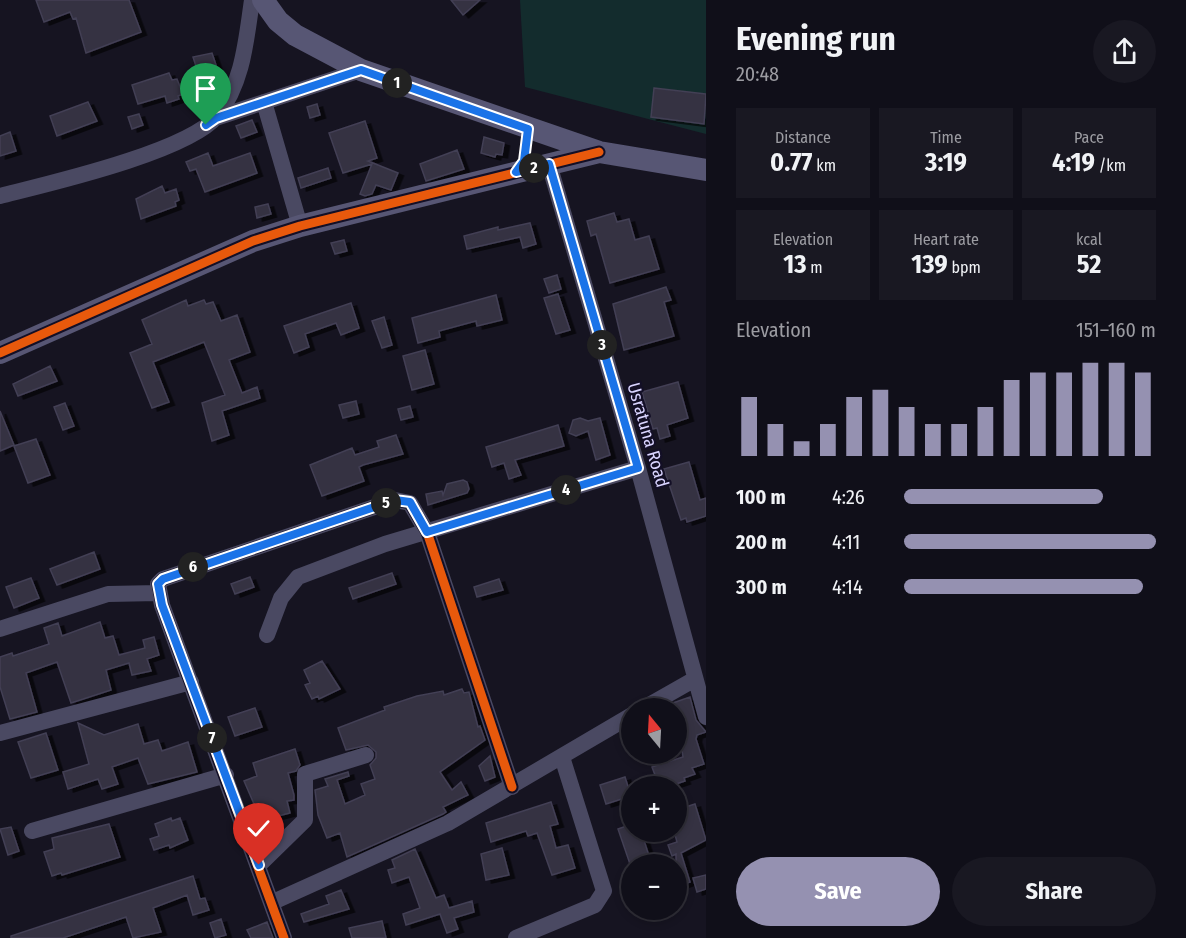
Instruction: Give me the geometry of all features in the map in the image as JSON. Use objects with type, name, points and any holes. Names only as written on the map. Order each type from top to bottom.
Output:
[{"type":"street","points":[[216,118],[239,74],[252,0]]},
{"type":"street","points":[[263,0],[278,21],[295,34],[361,70],[599,152],[706,170]]},
{"type":"street","points":[[0,196],[123,162],[194,132],[216,118],[361,70]]},
{"type":"street","points":[[264,102],[300,226]]},
{"type":"street","points":[[516,172],[524,161],[528,129]]},
{"type":"street","points":[[0,353],[253,242],[300,226],[599,152]]},
{"type":"street","name":"Usratuna Road","points":[[549,164],[638,468],[706,717]]},
{"type":"street","points":[[267,635],[281,598],[298,577],[330,563],[638,468]]},
{"type":"street","points":[[284,938],[273,902],[158,593],[158,584],[171,574],[395,500],[410,502],[427,532],[512,787]]},
{"type":"street","points":[[0,629],[108,594],[158,593]]},
{"type":"street","points":[[662,698],[695,679]]},
{"type":"street","points":[[0,733],[191,682]]},
{"type":"street","points":[[273,902],[400,846],[512,787],[621,722]]},
{"type":"street","points":[[259,865],[304,820],[305,774],[366,755]]},
{"type":"street","points":[[516,938],[595,905],[604,891],[562,757]]},
{"type":"street","points":[[32,831],[225,775]]},
{"type":"green space","points":[[520,0],[706,0],[706,134],[525,87]]},
{"type":"building","points":[[36,0],[129,0],[141,32],[86,53],[76,18],[73,19],[70,12],[44,22]]},
{"type":"building","points":[[451,0],[480,0],[463,15]]},
{"type":"building","points":[[212,53],[217,68],[211,70],[219,93],[215,100],[208,103],[193,57]]},
{"type":"building","points":[[169,73],[172,80],[177,79],[183,94],[178,96],[179,99],[167,103],[165,96],[138,104],[132,85]]},
{"type":"building","points":[[654,88],[706,94],[704,124],[651,117]]},
{"type":"building","points":[[88,102],[97,121],[57,136],[50,116]]},
{"type":"building","points":[[317,104],[320,115],[310,118],[307,107]]},
{"type":"building","points":[[139,114],[143,125],[132,129],[128,117]]},
{"type":"building","points":[[252,120],[257,132],[241,138],[236,126]]},
{"type":"building","points":[[365,121],[377,158],[368,161],[398,173],[391,190],[376,185],[372,194],[365,196],[360,194],[372,164],[343,173],[329,133]]},
{"type":"building","points":[[10,132],[16,151],[0,156],[0,136]]},
{"type":"building","points":[[484,137],[504,143],[502,155],[496,154],[495,157],[481,153]]},
{"type":"building","points":[[457,150],[464,169],[426,181],[420,164]]},
{"type":"building","points":[[208,153],[213,166],[250,153],[257,173],[205,192],[196,169],[190,171],[186,162]]},
{"type":"building","points":[[328,168],[331,178],[301,188],[298,178]]},
{"type":"building","points":[[162,186],[165,193],[176,189],[179,200],[175,202],[176,206],[141,219],[136,199]]},
{"type":"building","points":[[268,204],[271,214],[257,218],[255,207]]},
{"type":"building","points":[[614,213],[617,222],[629,219],[635,240],[649,236],[659,269],[610,283],[596,234],[591,236],[587,221]]},
{"type":"building","points":[[530,223],[536,244],[523,248],[520,237],[467,249],[464,236],[498,227],[498,230]]},
{"type":"building","points":[[344,240],[347,251],[335,254],[331,243]]},
{"type":"building","points":[[557,275],[561,289],[549,293],[544,279]]},
{"type":"building","points":[[666,287],[671,300],[664,302],[674,336],[624,350],[613,304]]},
{"type":"building","points":[[558,294],[570,330],[556,334],[544,298]]},
{"type":"building","points":[[496,295],[502,320],[477,326],[476,321],[439,331],[440,337],[418,343],[412,318]]},
{"type":"building","points":[[186,300],[188,306],[204,300],[206,304],[213,302],[221,321],[237,315],[250,352],[229,360],[242,393],[257,387],[260,398],[222,411],[229,435],[212,441],[202,403],[225,395],[204,342],[153,362],[169,402],[152,408],[130,353],[152,344],[142,320]]},
{"type":"building","points":[[351,303],[359,328],[341,335],[336,323],[305,334],[309,347],[294,353],[284,326]]},
{"type":"building","points":[[384,317],[392,345],[382,348],[372,321]]},
{"type":"building","points":[[425,350],[434,384],[412,390],[403,356]]},
{"type":"building","points":[[50,366],[57,381],[18,396],[13,384]]},
{"type":"building","points":[[678,382],[688,418],[667,425],[670,436],[660,439],[657,428],[653,429],[642,392]]},
{"type":"building","points":[[356,401],[359,414],[343,418],[339,405]]},
{"type":"building","points":[[65,403],[74,426],[63,430],[54,407]]},
{"type":"building","points":[[410,406],[413,417],[401,420],[398,409]]},
{"type":"building","points":[[0,411],[14,445],[0,451]]},
{"type":"building","points":[[580,418],[588,421],[600,418],[610,455],[596,460],[588,431],[576,436],[569,433],[573,420]]},
{"type":"building","points":[[558,425],[564,446],[515,460],[521,475],[509,479],[504,463],[492,467],[486,447]]},
{"type":"building","points":[[396,435],[403,454],[359,467],[364,481],[322,496],[310,465],[352,448],[355,455],[379,447],[377,441]]},
{"type":"building","points":[[36,439],[50,475],[28,483],[14,446]]},
{"type":"building","points":[[689,462],[700,500],[706,498],[706,516],[687,522],[686,518],[681,520],[664,469]]},
{"type":"building","points":[[463,480],[467,482],[469,489],[467,493],[428,505],[426,494],[442,491],[443,495],[447,484]]},
{"type":"building","points":[[94,552],[100,569],[57,585],[50,569]]},
{"type":"building","points":[[392,573],[396,584],[353,599],[349,588]]},
{"type":"building","points":[[250,577],[254,587],[235,594],[231,584]]},
{"type":"building","points":[[31,578],[39,598],[14,608],[6,587]]},
{"type":"building","points":[[499,579],[503,590],[477,597],[474,587]]},
{"type":"building","points":[[100,622],[105,638],[113,636],[119,655],[145,648],[143,640],[154,637],[159,655],[147,659],[151,671],[132,675],[129,663],[106,670],[111,690],[71,703],[57,662],[26,673],[37,712],[10,719],[0,687],[0,657],[12,653],[13,656],[49,644],[44,628],[58,623],[62,636]]},
{"type":"building","points":[[322,661],[340,689],[319,699],[318,696],[312,699],[305,685],[310,683],[304,670]]},
{"type":"building","points":[[462,689],[464,693],[469,692],[478,727],[480,726],[485,740],[440,772],[452,790],[461,782],[468,795],[443,807],[446,812],[443,814],[347,857],[340,833],[327,838],[318,815],[315,790],[328,786],[325,779],[348,772],[349,776],[337,780],[345,804],[365,795],[361,784],[375,779],[370,765],[376,758],[376,752],[368,745],[346,750],[338,728],[385,710],[384,707],[417,696],[443,691],[444,695]]},
{"type":"building","points":[[690,697],[696,720],[706,732],[697,735],[696,739],[704,764],[692,768],[695,774],[687,777],[655,776],[652,767],[661,764],[687,764],[687,698]]},
{"type":"building","points":[[255,708],[262,727],[235,736],[228,717]]},
{"type":"building","points":[[78,723],[104,735],[138,724],[144,744],[158,740],[162,751],[188,742],[197,772],[148,784],[138,758],[112,767],[118,784],[102,789],[98,779],[68,789],[63,772],[89,764]]},
{"type":"building","points":[[46,733],[58,770],[31,778],[18,742]]},
{"type":"building","points":[[295,749],[300,765],[296,771],[288,773],[294,795],[294,800],[287,801],[290,813],[274,817],[270,806],[257,811],[244,781],[257,776],[253,763]]},
{"type":"building","points":[[490,756],[495,777],[485,781],[479,766]]},
{"type":"building","points":[[621,778],[621,799],[606,804],[600,785]]},
{"type":"building","points":[[551,802],[558,824],[550,826],[556,848],[568,845],[575,868],[552,875],[537,833],[528,836],[526,831],[491,842],[486,823]]},
{"type":"building","points":[[695,804],[706,840],[681,854],[671,854],[668,845],[687,842],[687,807]]},
{"type":"building","points":[[171,818],[172,821],[180,818],[188,840],[170,848],[169,845],[154,850],[150,839],[159,836],[155,824]]},
{"type":"building","points":[[109,824],[120,857],[52,876],[44,852],[54,849],[52,838]]},
{"type":"building","points":[[11,827],[19,851],[8,855],[0,829]]},
{"type":"building","points":[[622,842],[645,842],[648,854],[627,854]]},
{"type":"building","points":[[502,848],[509,875],[486,880],[481,854]]},
{"type":"building","points":[[415,849],[436,898],[444,895],[449,908],[472,901],[474,912],[454,918],[458,929],[447,933],[440,914],[406,925],[403,914],[420,908],[409,877],[392,883],[388,870],[395,868],[392,860]]},
{"type":"building","points":[[706,875],[706,889],[697,892],[693,878]]},
{"type":"building","points":[[193,876],[200,899],[205,898],[209,910],[193,915],[187,895],[153,908],[161,932],[133,938],[126,917],[63,938],[11,938],[11,936]]},
{"type":"building","points":[[341,890],[349,909],[304,922],[301,914],[329,904],[326,896]]},
{"type":"building","points":[[221,919],[226,935],[215,938],[210,923]]},
{"type":"building","points":[[382,921],[386,938],[352,938],[349,928]]},
{"type":"building","points":[[267,922],[273,938],[251,938],[247,930]]},
{"type":"cycle path","points":[[0,353],[253,241],[300,226],[599,152]]},
{"type":"cycle path","points":[[284,938],[162,605],[158,584],[163,579],[395,500],[410,503],[427,532],[512,787]]},
{"type":"route","points":[[206,125],[216,118],[361,70],[528,129],[524,161],[516,172],[549,164],[638,468],[427,532],[410,502],[395,500],[171,574],[158,584],[162,605],[259,865]]}]
